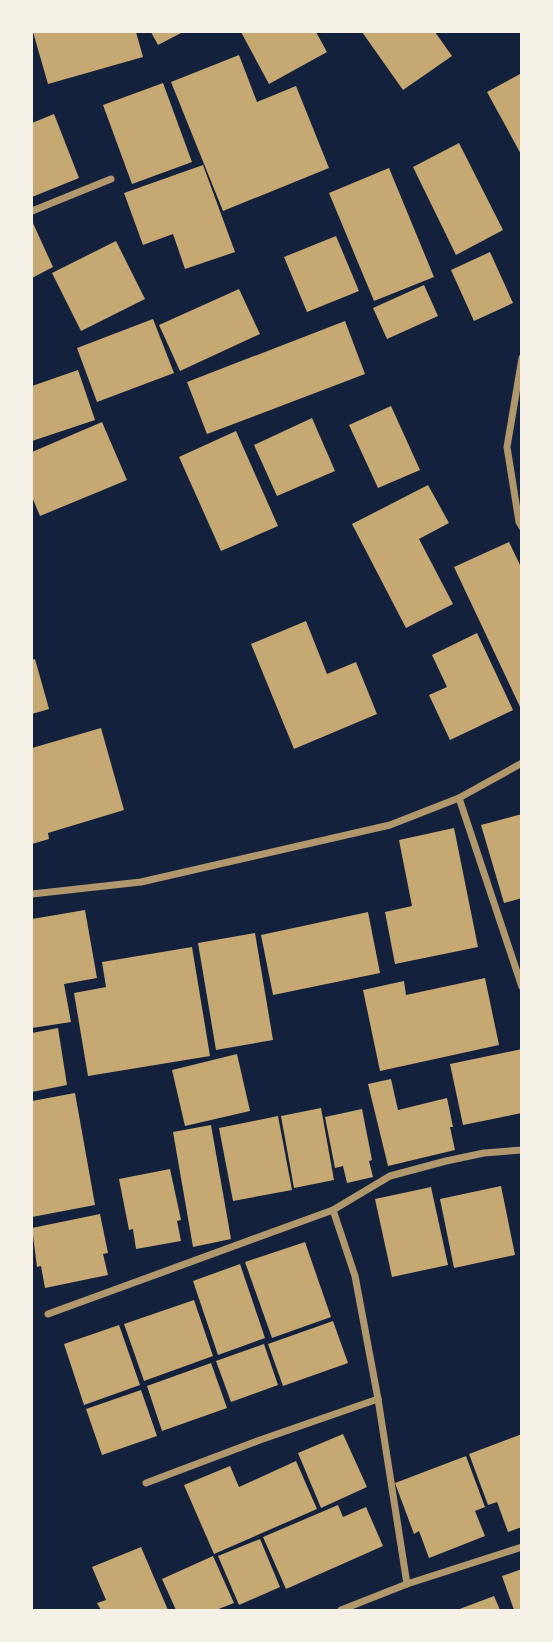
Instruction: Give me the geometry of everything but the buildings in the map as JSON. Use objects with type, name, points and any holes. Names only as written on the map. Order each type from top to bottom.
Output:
[{"type":"street","points":[[32,211],[111,179]]},
{"type":"street","points":[[522,358],[507,447],[522,527]]},
{"type":"street","points":[[32,894],[141,882],[390,825],[459,798],[522,763]]},
{"type":"street","points":[[459,798],[522,987]]},
{"type":"street","points":[[48,1314],[333,1210],[390,1176],[484,1153],[522,1150]]},
{"type":"street","points":[[333,1210],[355,1276],[378,1399],[407,1584]]},
{"type":"street","points":[[146,1483],[378,1399]]},
{"type":"street","points":[[341,1611],[407,1584],[522,1547]]}]
